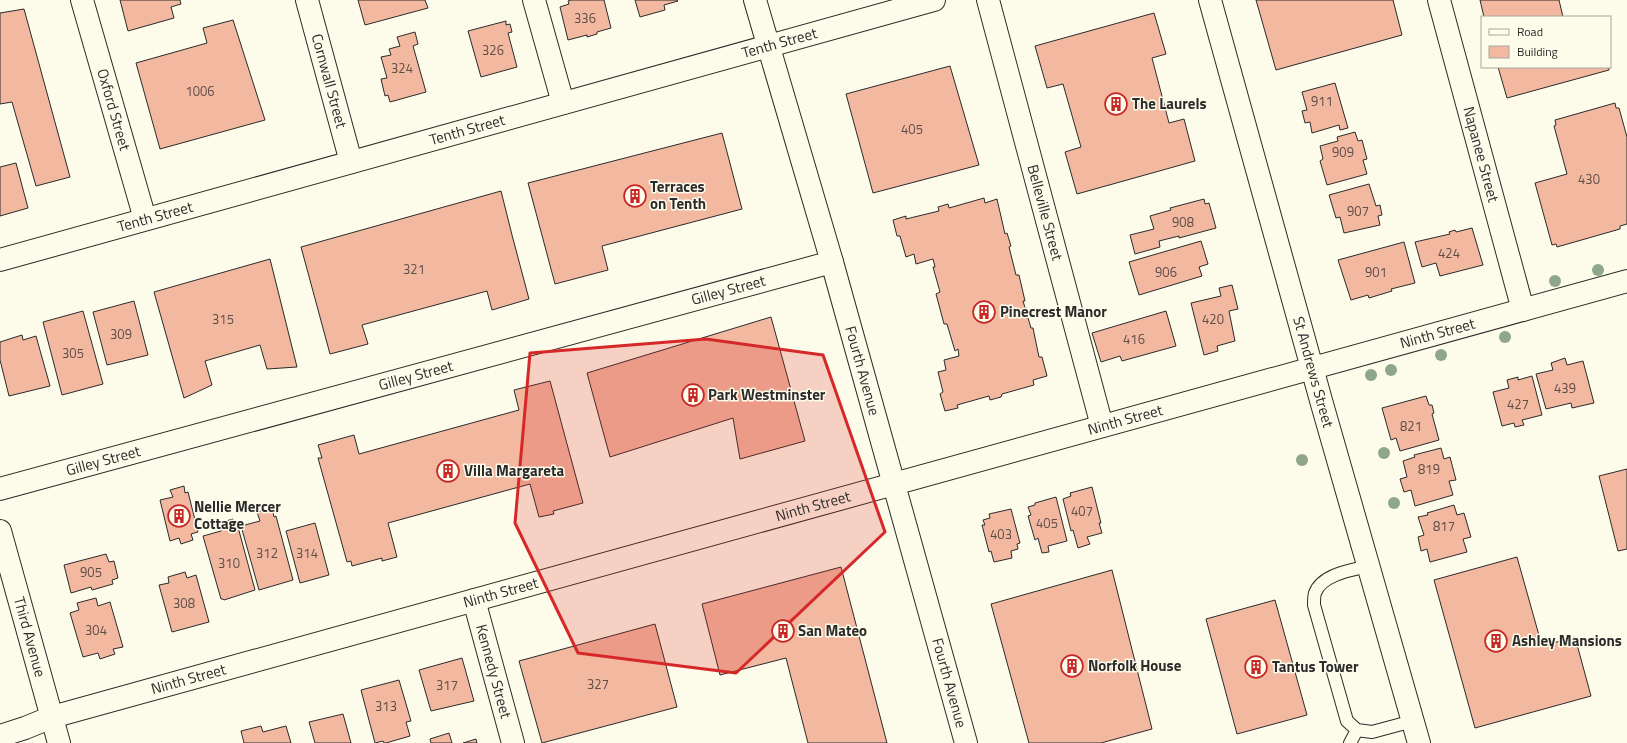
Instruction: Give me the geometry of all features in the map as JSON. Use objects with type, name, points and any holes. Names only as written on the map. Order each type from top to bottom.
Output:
[{"type":"street","name":"Oxford Street","points":[[82,0],[145,219]]},
{"type":"street","name":"Cornwall Street","points":[[307,0],[351,162]]},
{"type":"street","points":[[534,0],[563,103]]},
{"type":"street","name":"Fourth Avenue","points":[[755,0],[832,262],[966,743]]},
{"type":"street","name":"Tenth Street","points":[[0,260],[934,0]]},
{"type":"street","name":"Belleville Street","points":[[988,0],[1102,426]]},
{"type":"street","name":"St Andrews Street","points":[[1210,0],[1312,368],[1420,743]]},
{"type":"street","name":"Napanee Street","points":[[1439,0],[1523,310]]},
{"type":"street","name":"Gilley Street","points":[[0,489],[832,262]]},
{"type":"street","name":"Ninth Street","points":[[0,736],[26,728],[52,717],[1627,281]]},
{"type":"street","name":"Third Avenue","points":[[0,531],[58,743]]},
{"type":"street","name":"Kennedy Street","points":[[474,600],[514,743]]},
{"type":"lane","points":[[1369,566],[1342,573],[1323,581],[1314,593],[1314,605],[1347,721],[1357,730],[1372,732],[1413,721]]},
{"type":"lane","points":[[1350,743],[1357,730]]},
{"type":"highlighted area","points":[[706,339],[823,355],[885,532],[736,673],[578,653],[515,523],[530,353]]},
{"type":"building","points":[[120,0],[180,0],[181,4],[171,7],[174,18],[128,31]]},
{"type":"building","points":[[358,0],[425,0],[428,8],[365,25]]},
{"type":"building","points":[[604,0],[611,28],[587,37],[587,35],[568,40],[560,7],[569,4],[568,1]]},
{"type":"building","points":[[635,0],[678,1],[664,5],[665,10],[640,17]]},
{"type":"building","points":[[1256,0],[1393,0],[1402,35],[1276,70]]},
{"type":"building","points":[[1480,0],[1559,0],[1563,16],[1484,16]]},
{"type":"building","points":[[24,9],[70,177],[36,186],[12,102],[0,104],[0,13]]},
{"type":"building","name":"The Laurels","points":[[1154,13],[1166,54],[1152,58],[1169,123],[1184,119],[1195,161],[1077,194],[1065,152],[1081,147],[1063,84],[1047,88],[1035,46]]},
{"type":"building","points":[[233,20],[265,120],[160,149],[136,63],[207,43],[203,28]]},
{"type":"building","points":[[506,21],[506,25],[510,24],[512,32],[508,33],[517,67],[481,77],[468,31]]},
{"type":"building","points":[[415,32],[418,44],[413,46],[426,92],[390,102],[388,95],[385,96],[381,79],[387,78],[381,57],[391,55],[389,49],[400,46],[397,37]]},
{"type":"building","points":[[950,66],[979,165],[873,193],[846,94]]},
{"type":"building","points":[[1498,68],[1609,68],[1609,70],[1507,98]]},
{"type":"building","points":[[1335,83],[1348,128],[1340,130],[1339,125],[1312,133],[1310,122],[1305,123],[1302,111],[1307,110],[1302,92]]},
{"type":"building","points":[[1615,103],[1616,108],[1619,108],[1627,137],[1627,224],[1620,226],[1620,229],[1557,247],[1556,244],[1552,245],[1535,183],[1567,174],[1554,126],[1556,125],[1555,120]]},
{"type":"building","points":[[1355,132],[1358,141],[1362,140],[1367,159],[1363,160],[1367,174],[1327,185],[1320,161],[1323,159],[1320,146],[1338,141],[1337,137]]},
{"type":"building","name":"Terraces on Tenth","points":[[722,133],[742,209],[602,246],[608,270],[555,284],[528,183]]},
{"type":"building","points":[[16,163],[28,208],[0,216],[0,167]]},
{"type":"building","points":[[1369,184],[1376,206],[1380,205],[1382,215],[1378,216],[1380,225],[1344,233],[1340,217],[1336,218],[1329,195]]},
{"type":"building","points":[[501,191],[529,299],[492,310],[487,291],[362,325],[368,344],[330,354],[301,247]]},
{"type":"building","name":"Pinecrest Manor","points":[[984,198],[985,203],[997,199],[1005,234],[1007,233],[1011,246],[1009,247],[1016,275],[1019,275],[1025,301],[1023,301],[1031,328],[1033,328],[1039,357],[1042,357],[1047,376],[1033,380],[1034,385],[1002,394],[1001,397],[990,400],[989,396],[957,405],[958,408],[945,411],[940,394],[943,392],[938,372],[946,370],[944,360],[959,356],[958,349],[955,351],[947,324],[944,324],[936,294],[940,292],[933,267],[935,267],[933,259],[916,264],[914,254],[906,257],[900,236],[897,236],[893,220],[906,216],[906,219],[939,211],[938,207],[948,204],[949,208]]},
{"type":"building","points":[[1204,199],[1205,204],[1209,203],[1216,228],[1179,238],[1179,236],[1159,241],[1160,247],[1135,254],[1130,235],[1154,229],[1150,216],[1171,210],[1170,208]]},
{"type":"building","points":[[1472,228],[1483,265],[1440,276],[1436,263],[1422,267],[1415,242],[1450,234],[1449,232],[1455,230],[1456,232]]},
{"type":"building","points":[[1201,241],[1208,264],[1199,267],[1202,276],[1139,295],[1129,262]]},
{"type":"building","points":[[1404,242],[1415,283],[1391,289],[1392,291],[1369,298],[1368,295],[1351,300],[1338,260]]},
{"type":"building","points":[[270,259],[297,367],[267,369],[260,345],[205,361],[212,385],[184,398],[154,292]]},
{"type":"building","points":[[1232,285],[1238,309],[1229,311],[1235,341],[1217,346],[1218,351],[1204,355],[1191,303],[1221,296],[1219,288]]},
{"type":"building","points":[[134,301],[148,355],[107,365],[93,312]]},
{"type":"building","points":[[83,311],[103,384],[62,395],[43,322]]},
{"type":"building","points":[[1166,311],[1176,346],[1122,361],[1120,356],[1101,362],[1092,333]]},
{"type":"building","name":"Park Westminster","points":[[771,317],[805,441],[740,459],[733,418],[610,457],[587,373]]},
{"type":"building","points":[[22,335],[23,340],[36,336],[50,386],[9,396],[0,360],[0,342]]},
{"type":"building","points":[[1565,358],[1567,365],[1583,361],[1594,403],[1572,408],[1571,403],[1546,409],[1536,374],[1553,370],[1551,363]]},
{"type":"building","points":[[1532,376],[1542,415],[1522,420],[1524,425],[1515,427],[1514,423],[1502,426],[1493,392],[1509,388],[1507,380],[1518,377],[1518,380]]},
{"type":"building","name":"Villa Margareta","points":[[550,381],[583,503],[553,511],[554,514],[539,517],[530,484],[388,523],[397,557],[382,561],[382,558],[352,566],[351,561],[347,562],[318,458],[322,458],[318,445],[354,435],[359,454],[519,410],[514,390]]},
{"type":"building","points":[[1426,396],[1429,405],[1432,405],[1434,413],[1432,414],[1439,440],[1400,451],[1396,438],[1391,440],[1382,408]]},
{"type":"building","points":[[1441,448],[1444,459],[1450,457],[1456,480],[1449,481],[1453,495],[1415,506],[1411,490],[1404,492],[1400,479],[1407,477],[1403,461],[1415,457],[1414,455]]},
{"type":"building","points":[[1627,469],[1627,549],[1618,551],[1599,476]]},
{"type":"building","name":"Nellie Mercer Cottage","points":[[184,486],[185,493],[188,492],[198,532],[191,534],[193,540],[181,544],[179,538],[170,541],[160,500],[173,497],[170,490]]},
{"type":"building","points":[[1092,487],[1102,533],[1087,537],[1090,544],[1078,548],[1073,530],[1071,531],[1063,499],[1071,496],[1070,493]]},
{"type":"building","points":[[1056,497],[1067,541],[1048,546],[1049,552],[1042,553],[1038,538],[1035,540],[1028,516],[1031,515],[1028,507],[1035,505],[1035,503]]},
{"type":"building","points":[[1454,505],[1457,515],[1464,513],[1471,537],[1463,539],[1467,552],[1430,562],[1427,549],[1421,551],[1418,537],[1424,535],[1418,517],[1428,515],[1427,513]]},
{"type":"building","points":[[272,508],[274,517],[276,516],[293,580],[259,590],[241,526],[260,521],[257,512]]},
{"type":"building","points":[[1011,509],[1020,543],[1017,544],[1018,549],[1011,551],[1012,558],[994,562],[991,551],[989,552],[982,525],[985,525],[983,520],[990,518],[989,514]]},
{"type":"building","points":[[233,519],[235,527],[238,527],[255,590],[224,600],[221,599],[203,536],[221,531],[219,523]]},
{"type":"building","points":[[315,523],[329,575],[300,583],[286,531]]},
{"type":"building","points":[[106,554],[109,562],[114,561],[118,578],[112,580],[113,584],[92,590],[91,587],[71,593],[64,565]]},
{"type":"building","name":"Ashley Mansions","points":[[1517,557],[1542,646],[1575,637],[1591,696],[1475,728],[1434,580]]},
{"type":"building","name":"San Mateo","points":[[841,567],[887,743],[808,743],[786,658],[720,675],[702,604]]},
{"type":"building","name":"Norfolk House","points":[[1112,570],[1152,729],[1101,743],[1029,743],[991,604]]},
{"type":"building","points":[[185,572],[187,578],[196,575],[209,622],[172,632],[159,585],[169,583],[168,577]]},
{"type":"building","points":[[96,598],[98,606],[110,602],[123,647],[113,649],[115,654],[100,659],[98,653],[83,657],[70,613],[79,610],[77,603]]},
{"type":"building","name":"Tantus Tower","points":[[1275,600],[1307,715],[1237,734],[1206,619]]},
{"type":"building","points":[[655,624],[677,707],[542,743],[519,661]]},
{"type":"building","points":[[462,658],[474,701],[431,711],[419,670]]},
{"type":"building","points":[[399,680],[411,721],[406,722],[410,736],[386,743],[383,741],[375,743],[361,690]]},
{"type":"building","points":[[343,714],[351,743],[315,743],[309,722]]},
{"type":"building","points":[[261,726],[263,732],[286,726],[291,743],[244,743],[241,731]]},
{"type":"building","points":[[449,733],[452,743],[431,743],[430,739]]},
{"type":"building","points":[[476,739],[477,743],[463,743]]},
{"type":"place","name":"The Laurels","points":[[1116,104]]},
{"type":"place","name":"Terraces on Tenth","points":[[635,196]]},
{"type":"place","name":"Pinecrest Manor","points":[[984,312]]},
{"type":"place","name":"Park Westminster","points":[[693,395]]},
{"type":"place","name":"Villa Margareta","points":[[448,471]]},
{"type":"place","name":"Nellie Mercer Cottage","points":[[179,516]]},
{"type":"place","name":"San Mateo","points":[[783,631]]},
{"type":"place","name":"Ashley Mansions","points":[[1496,641]]},
{"type":"place","name":"Norfolk House","points":[[1072,666]]},
{"type":"place","name":"Tantus Tower","points":[[1256,667]]}]
